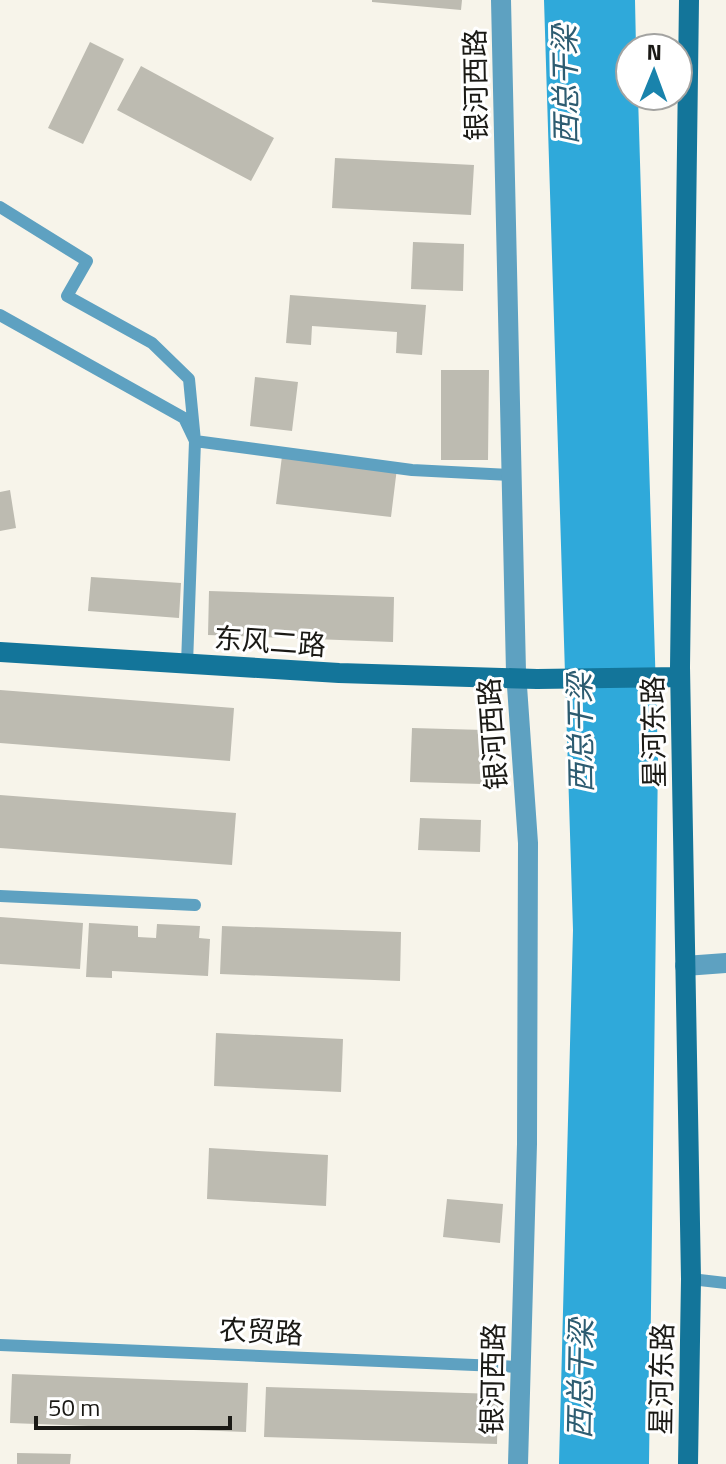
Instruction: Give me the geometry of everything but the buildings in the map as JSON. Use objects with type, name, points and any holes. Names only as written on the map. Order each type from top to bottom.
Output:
[{"type":"main road","name":"星河东路","points":[[688,1464],[691,1279],[685,966],[671,677],[689,0]]},
{"type":"main road","name":"东风二路","points":[[0,652],[339,673],[527,678],[671,677]]},
{"type":"street","name":"银河西路","points":[[501,0],[512,475],[527,678],[527,1144],[518,1464]]},
{"type":"street","points":[[685,966],[726,963]]},
{"type":"lane","points":[[0,207],[87,261],[67,296],[152,343],[189,379],[195,441],[187,664]]},
{"type":"lane","points":[[0,315],[184,418],[195,441]]},
{"type":"lane","points":[[195,441],[412,470],[512,475]]},
{"type":"lane","points":[[0,896],[195,905]]},
{"type":"lane","points":[[691,1279],[726,1283]]},
{"type":"lane","name":"农贸路","points":[[0,1344],[520,1367]]},
{"type":"water","name":"西总干梁","points":[[544,0],[635,0],[636,32],[614,32],[614,112],[638,112],[658,758],[649,1464],[559,1464],[573,930]]}]
